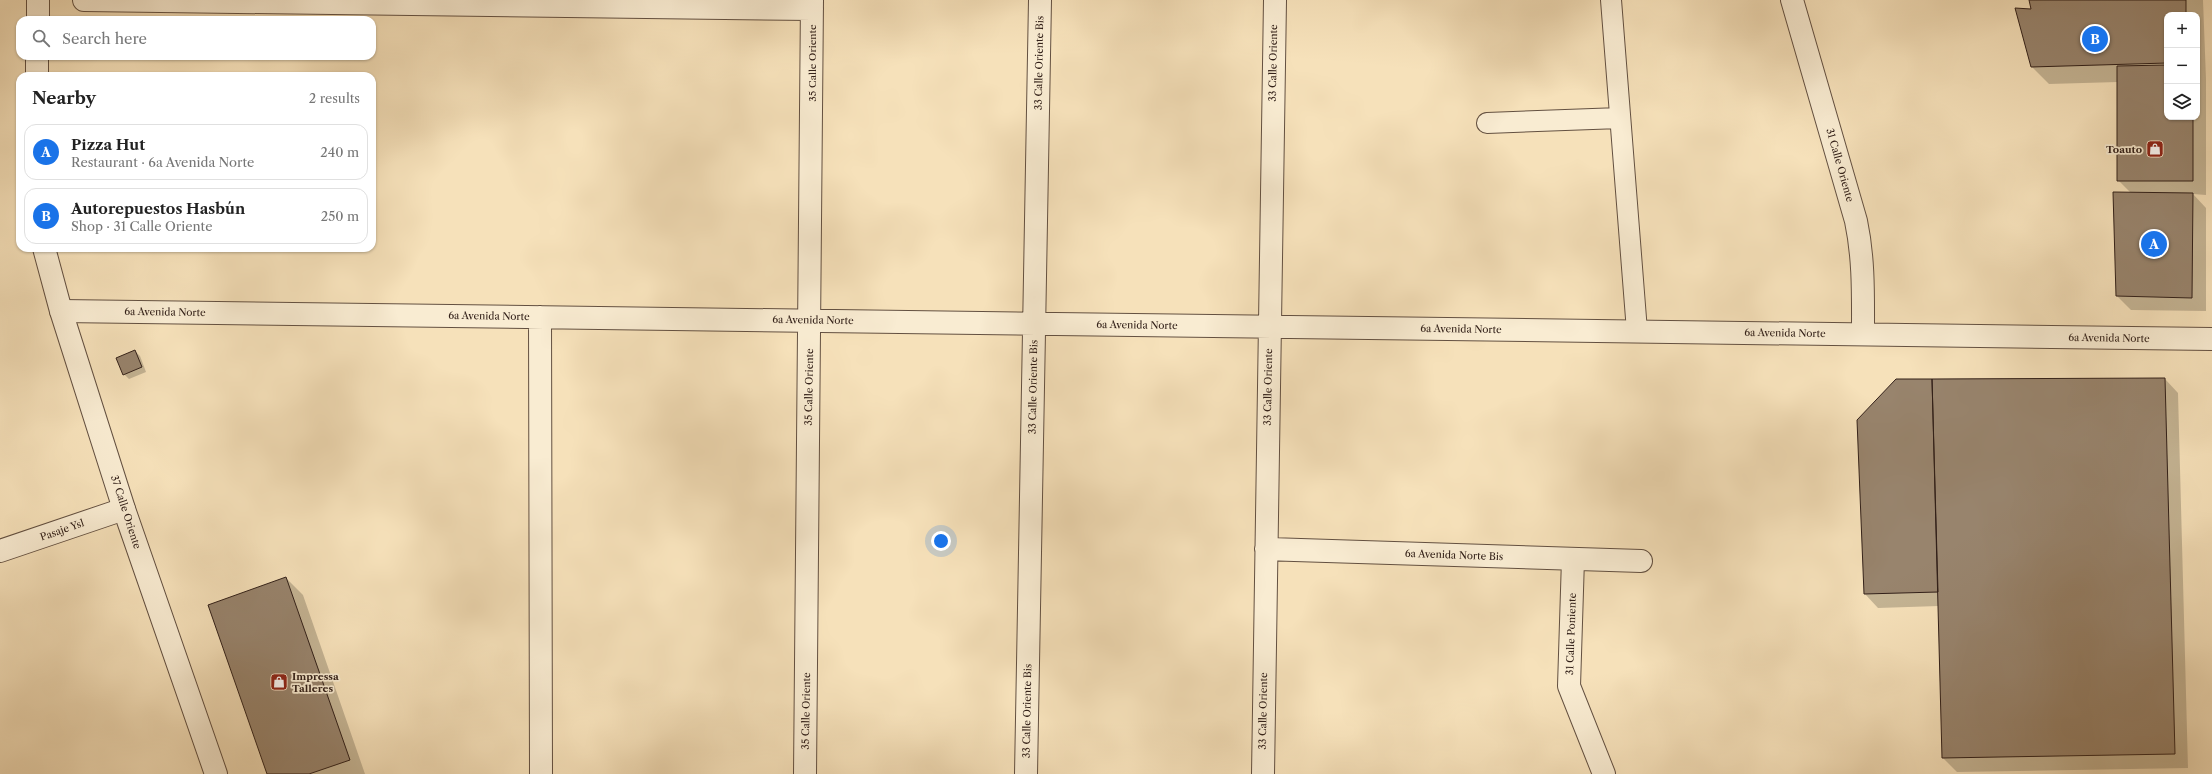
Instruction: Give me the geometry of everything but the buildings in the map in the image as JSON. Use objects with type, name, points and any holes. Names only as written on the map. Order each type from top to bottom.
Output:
[{"type":"street","points":[[38,0],[38,16]]},
{"type":"street","points":[[84,0],[812,5]]},
{"type":"street","name":"33 Calle Oriente Bis","points":[[1026,774],[1040,0]]},
{"type":"street","name":"33 Calle Oriente","points":[[1263,774],[1274,0]]},
{"type":"street","name":"31 Calle Oriente","points":[[1792,0],[1862,247],[1864,271],[1863,334]]},
{"type":"street","name":"35 Calle Oriente","points":[[805,774],[812,5]]},
{"type":"street","points":[[37,60],[37,72]]},
{"type":"street","name":"37 Calle Oriente","points":[[45,252],[61,311],[124,509],[216,774]]},
{"type":"street","name":"6a Avenida Norte","points":[[61,311],[2212,339]]},
{"type":"street","points":[[540,317],[541,774]]},
{"type":"street","name":"Pasaje Ysl","points":[[0,551],[124,509]]},
{"type":"street","name":"6a Avenida Norte Bis","points":[[1266,549],[1641,562]]},
{"type":"street","name":"31 Calle Poniente","points":[[1573,559],[1569,686],[1604,774]]},
{"type":"lane","points":[[1611,0],[1637,332]]},
{"type":"lane","points":[[1487,123],[1620,118]]},
{"type":"place","name":"Autorepuestos Hasbún","points":[[2095,39]]},
{"type":"place","name":"Toauto","points":[[2155,149]]},
{"type":"place","name":"Pizza Hut","points":[[2154,244]]},
{"type":"place","name":"Impressa Talleres","points":[[279,682]]}]
